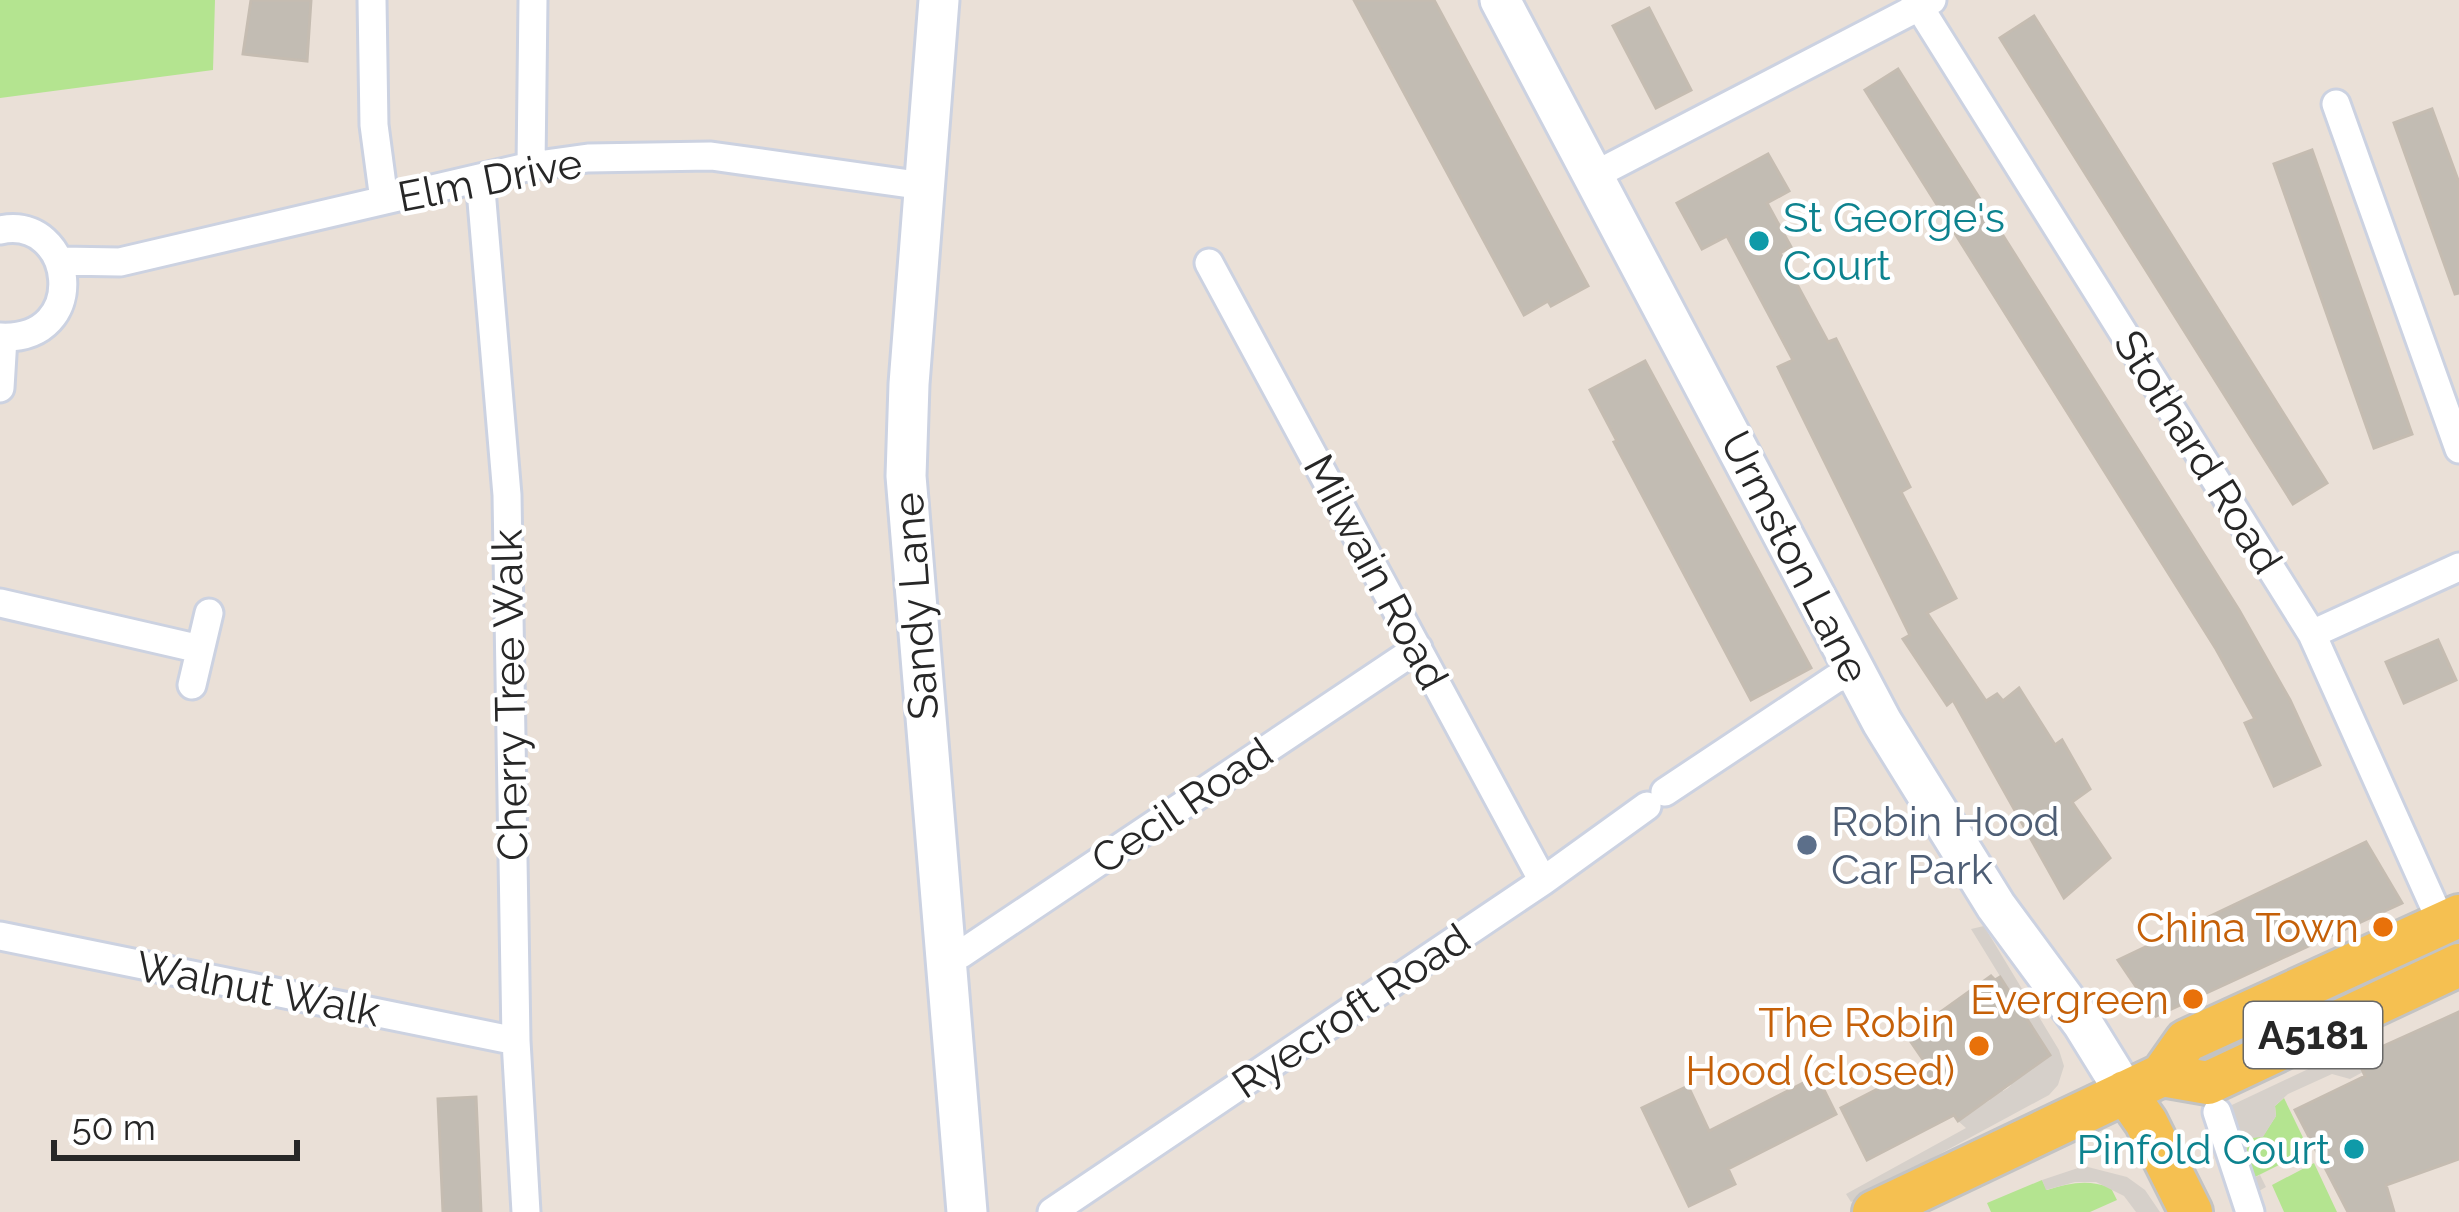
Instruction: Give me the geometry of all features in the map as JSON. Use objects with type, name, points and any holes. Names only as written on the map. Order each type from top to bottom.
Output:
[{"type":"main road","name":"Sandy Lane","points":[[939,0],[906,476],[967,1212]]},
{"type":"main road","name":"Urmston Lane","points":[[1500,0],[1854,672],[1996,906],[2083,1024],[2144,1084]]},
{"type":"main road","name":"A5181","points":[[1874,1212],[2144,1084],[2186,1041],[2455,941]]},
{"type":"main road","points":[[2144,1084],[2146,1122],[2192,1212]]},
{"type":"street","points":[[372,0],[374,124],[384,200]]},
{"type":"street","points":[[531,166],[533,0]]},
{"type":"street","points":[[1593,176],[1922,2]]},
{"type":"street","name":"Stothard Road","points":[[1922,2],[2312,634],[2455,941]]},
{"type":"street","points":[[2336,104],[2459,449]]},
{"type":"street","name":"Elm Drive","points":[[61,262],[120,262],[531,166],[588,158],[711,156],[924,186]]},
{"type":"street","name":"Cherry Tree Walk","points":[[480,178],[506,495],[516,1041],[526,1212]]},
{"type":"street","points":[[0,230],[7,227],[36,234],[61,262],[65,291],[53,319],[27,336],[1,338],[0,388]]},
{"type":"street","name":"Milwain Road","points":[[1209,263],[1543,881]]},
{"type":"street","points":[[2312,634],[2459,567]]},
{"type":"street","points":[[0,603],[200,650]]},
{"type":"street","points":[[192,685],[209,614]]},
{"type":"street","name":"Cecil Road","points":[[944,959],[961,954],[1418,648]]},
{"type":"street","name":"Ryecroft Road","points":[[1052,1212],[1543,881],[1656,799],[1854,672]]},
{"type":"street","name":"Walnut Walk","points":[[0,936],[516,1041]]},
{"type":"street","points":[[2218,1128],[2250,1212]]},
{"type":"green space","points":[[0,0],[215,0],[213,70],[0,98]]},
{"type":"green space","points":[[2284,1098],[2309,1150],[2247,1181],[2242,1164],[2250,1138],[2263,1136],[2276,1116],[2275,1106]]},
{"type":"green space","points":[[2314,1163],[2337,1212],[2284,1212],[2272,1185]]},
{"type":"green space","points":[[2042,1180],[2047,1190],[2079,1183],[2102,1185],[2111,1188],[2117,1200],[2090,1212],[1991,1212],[1987,1203]]},
{"type":"shaded area","points":[[1984,926],[2059,1050],[2064,1066],[2058,1085],[2049,1095],[1851,1202],[1846,1194],[1966,1128],[1958,1121],[1990,1100],[1988,1095],[2008,1088],[2009,1081],[2049,1056],[1971,929]]},
{"type":"shaded area","points":[[2353,1048],[2363,1072],[2350,1079],[2332,1074],[2288,1094],[2275,1106],[2276,1116],[2263,1137],[2250,1138],[2242,1164],[2247,1181],[2260,1175],[2266,1187],[2252,1195],[2226,1189],[2211,1126],[2217,1112]]},
{"type":"shaded area","points":[[2084,1166],[2127,1177],[2145,1190],[2160,1212],[2136,1212],[2124,1196],[2096,1182],[2046,1190],[2042,1180]]},
{"type":"building","points":[[251,0],[311,0],[307,61],[243,54]]},
{"type":"building","points":[[1354,0],[1434,0],[1588,286],[1524,315]]},
{"type":"building","points":[[1649,8],[1691,90],[1656,108],[1613,26]]},
{"type":"building","points":[[2034,16],[2327,483],[2293,504],[2000,38]]},
{"type":"building","points":[[1898,69],[2239,610],[2320,765],[2274,786],[2245,723],[2255,719],[2216,649],[1865,90]]},
{"type":"building","points":[[2432,109],[2459,183],[2459,293],[2455,294],[2394,123]]},
{"type":"building","points":[[2312,150],[2412,434],[2374,448],[2274,164]]},
{"type":"building","points":[[1768,154],[1789,191],[1767,203],[1791,247],[1780,253],[1828,342],[1836,339],[1910,487],[1901,492],[1956,598],[1927,613],[1986,701],[1997,694],[2003,701],[2019,688],[2055,745],[2062,740],[2090,789],[2072,802],[2110,858],[2064,898],[1953,700],[1947,705],[1903,639],[1910,635],[1778,367],[1793,360],[1727,236],[1702,249],[1677,203]]},
{"type":"building","points":[[1645,361],[1811,668],[1751,700],[1590,390]]},
{"type":"building","points":[[2438,640],[2456,680],[2404,703],[2386,662]]},
{"type":"building","points":[[2366,842],[2402,903],[2156,1016],[2118,960]]},
{"type":"building","name":"The Robin Hood (closed)","points":[[1991,976],[2000,977],[2050,1055],[1958,1121],[1954,1115],[1867,1160],[1841,1108],[1926,1064],[1907,1036]]},
{"type":"building","points":[[2459,1012],[2459,1159],[2386,1185],[2394,1212],[2348,1212],[2295,1110],[2365,1076],[2357,1058]]},
{"type":"building","points":[[1817,1076],[1836,1114],[1728,1169],[1735,1184],[1689,1206],[1642,1108],[1688,1086],[1709,1131]]},
{"type":"building","points":[[476,1097],[481,1212],[443,1212],[438,1099]]},
{"type":"place","name":"St George's Court","points":[[1759,241]]},
{"type":"place","name":"Robin Hood Car Park","points":[[1807,845]]},
{"type":"place","name":"China Town","points":[[2383,927]]},
{"type":"place","name":"Evergreen","points":[[2193,999]]},
{"type":"place","name":"The Robin Hood (closed)","points":[[1979,1046]]},
{"type":"place","name":"Pinfold Court","points":[[2354,1149]]}]
